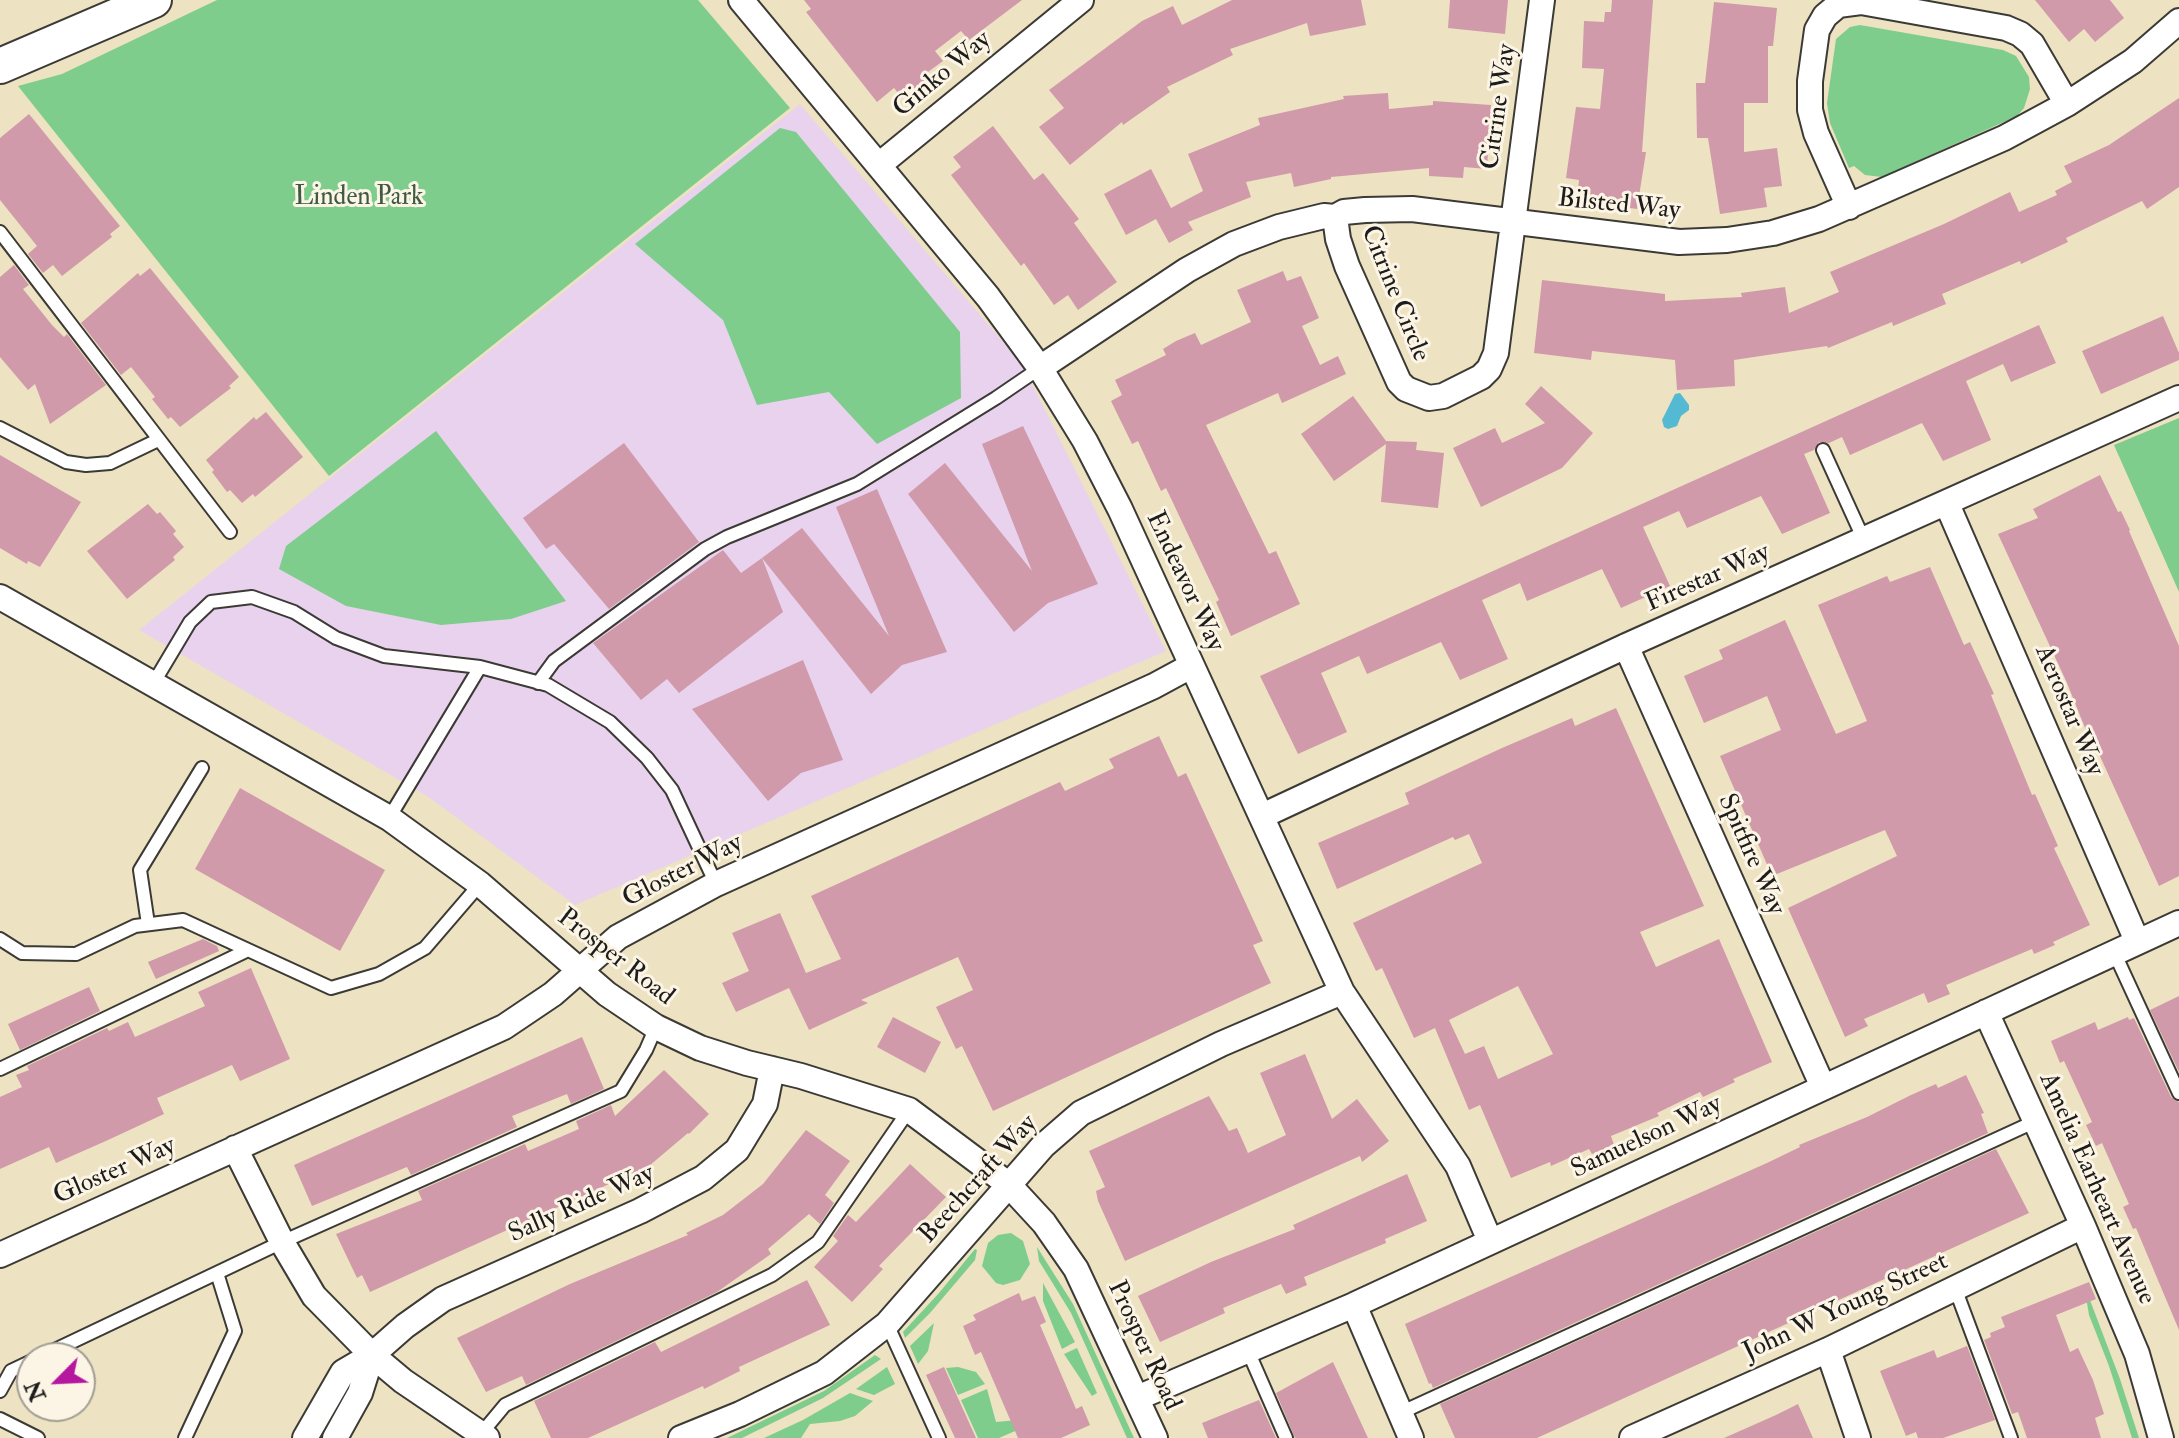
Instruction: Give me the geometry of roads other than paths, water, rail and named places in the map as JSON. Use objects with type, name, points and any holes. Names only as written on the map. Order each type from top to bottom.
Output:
[{"type":"street","points":[[0,66],[154,0]]},
{"type":"street","name":"Endeavor Way","points":[[741,0],[988,297],[1040,368],[1085,441],[1120,509],[1342,992],[1458,1166],[1490,1241]]},
{"type":"street","name":"Ginko Way","points":[[879,165],[1081,0]]},
{"type":"street","name":"Citrine Way","points":[[1513,222],[1542,0]]},
{"type":"street","points":[[1849,207],[1816,133],[1810,110],[1810,81],[1817,30],[1825,16],[1838,5],[1861,2],[2006,28],[2020,34],[2032,44],[2067,104]]},
{"type":"street","name":"Bilsted Way","points":[[1040,368],[1187,270],[1234,244],[1279,227],[1324,216],[1335,217],[1344,212],[1412,209],[1679,242],[1773,233],[1849,207],[2004,138],[2067,104],[2133,61],[2179,21]]},
{"type":"street","name":"Citrine Circle","points":[[1335,217],[1347,266],[1399,382],[1406,389],[1429,398],[1443,396],[1481,377],[1489,369],[1496,353],[1513,222]]},
{"type":"street","name":"Firestar Way","points":[[1262,816],[1626,646],[2179,398]]},
{"type":"street","name":"Aerostar Way","points":[[1947,504],[2137,941]]},
{"type":"street","name":"Prosper Road","points":[[0,597],[389,818],[480,884],[607,994],[656,1027],[700,1048],[909,1110],[1008,1184],[1044,1223],[1076,1269],[1155,1438]]},
{"type":"street","name":"Spitfire Way","points":[[1626,646],[1823,1087]]},
{"type":"street","name":"Gloster Way","points":[[0,1255],[504,1027],[543,1003],[618,937],[716,884],[1154,686],[1191,666]]},
{"type":"street","name":"Samuelson Way","points":[[1137,1398],[1354,1305],[2179,923]]},
{"type":"street","name":"Beechcraft Way","points":[[681,1438],[740,1414],[824,1373],[887,1324],[1008,1184],[1043,1146],[1081,1113],[1221,1044],[1342,992]]},
{"type":"street","name":"Amelia Earheart Avenue","points":[[1986,1012],[2137,1354],[2161,1438]]},
{"type":"street","name":"Sally Ride Way","points":[[305,1438],[343,1372],[372,1355],[443,1299],[640,1211],[703,1178],[737,1150],[765,1104],[772,1069]]},
{"type":"street","points":[[235,1148],[282,1242],[314,1296],[372,1355],[412,1389],[482,1437]]},
{"type":"street","name":"John W Young Street","points":[[1632,1438],[1828,1350],[2083,1226]]},
{"type":"street","points":[[1354,1305],[1411,1438]]},
{"type":"street","points":[[1828,1350],[1858,1438]]},
{"type":"street","points":[[335,1438],[360,1393],[372,1355]]},
{"type":"lane","points":[[0,232],[230,532]]},
{"type":"lane","points":[[538,683],[554,661],[705,549],[857,484],[1040,368]]},
{"type":"lane","points":[[0,428],[66,462],[86,465],[110,463],[158,440]]},
{"type":"lane","points":[[1823,450],[1864,540]]},
{"type":"lane","points":[[153,684],[190,622],[211,602],[252,597],[294,612],[336,638],[384,656],[480,667],[548,685],[610,722],[647,758],[672,790],[716,884]]},
{"type":"lane","points":[[389,818],[480,667]]},
{"type":"lane","points":[[148,924],[140,870],[202,768]]},
{"type":"lane","points":[[0,939],[22,953],[76,954],[135,926],[183,920],[331,988],[379,974],[425,948],[480,884]]},
{"type":"lane","points":[[0,1069],[248,950]]},
{"type":"lane","points":[[2114,952],[2179,1093]]},
{"type":"lane","points":[[72,1342],[282,1242],[621,1091],[656,1027]]},
{"type":"lane","points":[[482,1437],[505,1405],[772,1275],[818,1242],[909,1110]]},
{"type":"lane","points":[[1400,1413],[2036,1121]]},
{"type":"lane","points":[[185,1438],[235,1331],[217,1273]]},
{"type":"lane","points":[[1955,1288],[2011,1438]]},
{"type":"lane","points":[[887,1324],[939,1438]]},
{"type":"lane","points":[[1248,1351],[1286,1438]]},
{"type":"lane","points":[[0,1391],[11,1371],[16,1369]]},
{"type":"lane","points":[[0,1419],[38,1438]]},
{"type":"water","points":[[1680,393],[1689,410],[1681,416],[1677,426],[1668,429],[1662,420],[1675,394]]},
{"type":"park label","name":"Linden Park","points":[[359,198]]}]
